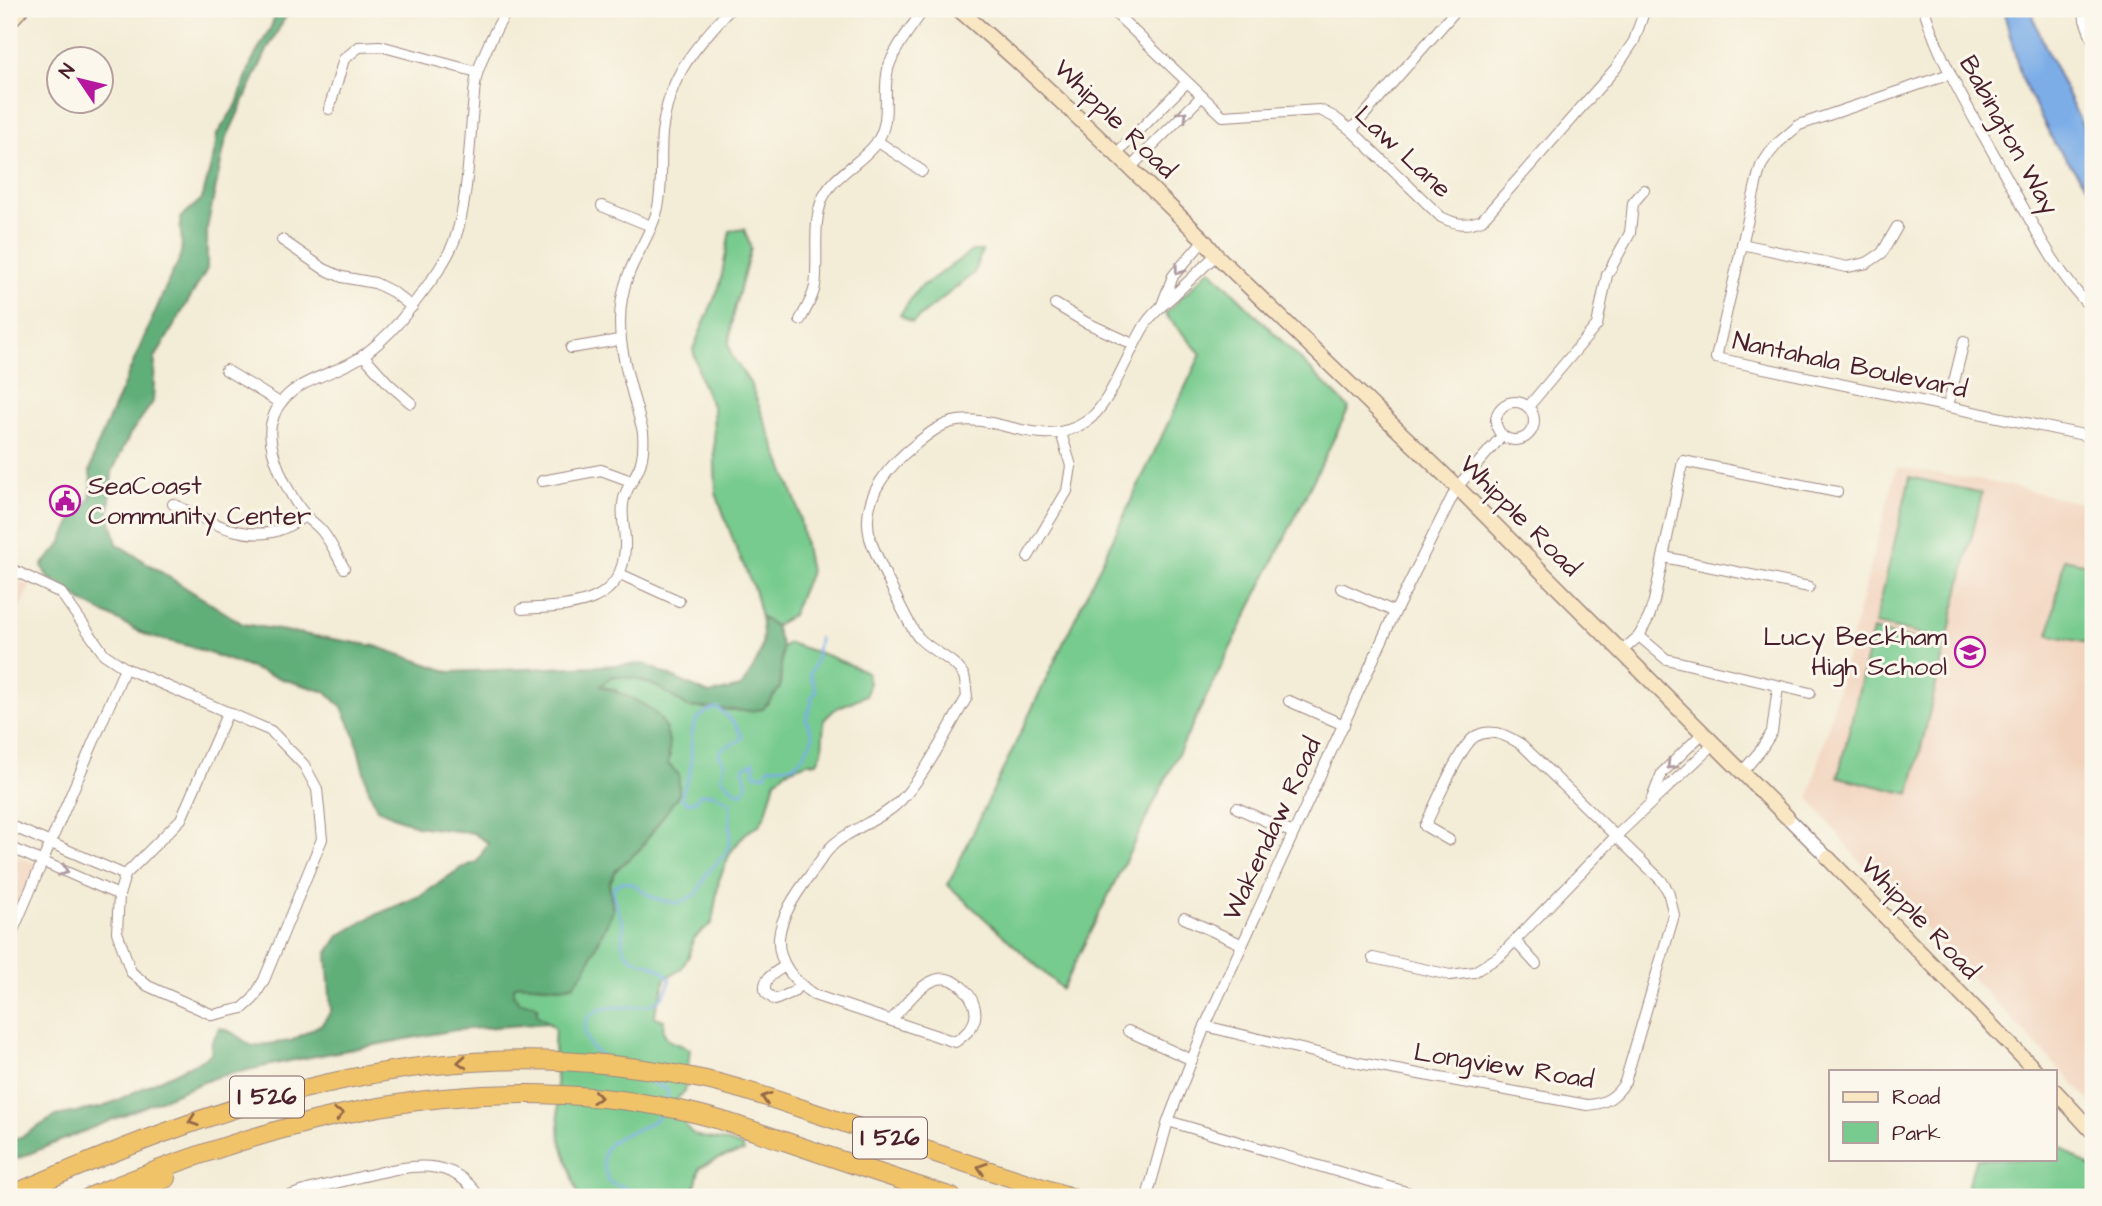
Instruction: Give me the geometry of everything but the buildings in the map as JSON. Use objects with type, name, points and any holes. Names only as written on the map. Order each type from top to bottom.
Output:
[{"type":"highway","name":"I 526","points":[[12,1194],[150,1136],[276,1094],[405,1068],[531,1059],[593,1063],[709,1081],[1071,1197]]},
{"type":"highway","name":"I 526","points":[[89,1197],[174,1164],[272,1131],[358,1110],[451,1096],[529,1093],[603,1098],[676,1109],[953,1197]]},
{"type":"highway","points":[[125,1197],[272,1131]]},
{"type":"main road","points":[[9,22],[20,9]]},
{"type":"main road","name":"Whipple Road","points":[[958,9],[1024,65],[1116,154],[1216,255],[1457,487],[1787,817]]},
{"type":"main road","name":"Whipple Road","points":[[1828,858],[2035,1070]]},
{"type":"main road","points":[[2056,1092],[2093,1132]]},
{"type":"street","points":[[344,568],[323,532],[306,516],[283,481],[272,445],[271,426],[280,402],[287,393],[299,385],[334,372],[363,355],[389,333],[412,307],[443,262],[455,238],[461,211],[477,72],[508,9]]},
{"type":"street","points":[[523,608],[572,606],[585,602],[599,596],[620,574],[625,547],[623,502],[641,461],[643,432],[619,340],[623,291],[658,208],[662,134],[667,99],[696,46],[730,9]]},
{"type":"street","points":[[800,320],[813,296],[816,284],[818,218],[822,200],[844,171],[877,141],[886,121],[886,80],[890,64],[924,9]]},
{"type":"street","name":"Law Lane","points":[[1111,9],[1223,117],[1321,110],[1351,130],[1441,217],[1455,225],[1468,225],[1482,220],[1616,68],[1634,41],[1645,9]]},
{"type":"street","points":[[1351,130],[1457,9]]},
{"type":"street","name":"Babington Way","points":[[1924,9],[1950,74],[2045,243],[2093,310]]},
{"type":"street","points":[[2084,9],[2093,41]]},
{"type":"street","points":[[329,109],[344,59],[359,47],[380,46],[477,72]]},
{"type":"street","name":"Nantahala Boulevard","points":[[1950,74],[1799,125],[1778,143],[1761,166],[1716,358],[2093,437]]},
{"type":"street","points":[[1116,154],[1186,83]]},
{"type":"street","points":[[1130,168],[1201,97]]},
{"type":"street","points":[[877,141],[922,171]]},
{"type":"street","points":[[1528,407],[1597,325],[1607,275],[1630,233],[1633,203],[1644,190]]},
{"type":"street","points":[[602,206],[651,226]]},
{"type":"street","points":[[1742,244],[1847,267],[1867,263],[1882,253],[1897,227]]},
{"type":"street","points":[[282,240],[324,269],[342,277],[375,283],[393,292],[412,307]]},
{"type":"street","points":[[1162,305],[1173,276],[1204,240]]},
{"type":"street","points":[[891,1020],[926,985],[936,979],[947,978],[967,992],[975,1002],[975,1018],[968,1032],[955,1042],[814,995],[799,985],[785,966],[781,958],[779,938],[782,918],[790,900],[833,845],[900,802],[967,697],[964,677],[953,664],[919,638],[870,538],[868,518],[873,496],[881,478],[893,462],[932,430],[953,422],[973,421],[1038,433],[1060,433],[1088,421],[1105,400],[1133,344],[1149,319],[1216,255]]},
{"type":"street","points":[[1055,304],[1085,322],[1133,344]]},
{"type":"street","points":[[571,348],[619,340]]},
{"type":"street","points":[[1948,406],[1964,341]]},
{"type":"street","points":[[363,355],[389,384],[411,402]]},
{"type":"street","points":[[226,370],[280,402]]},
{"type":"street","points":[[1511,402],[1523,403],[1535,419],[1532,432],[1527,437],[1514,441],[1502,436],[1496,425],[1501,408],[1511,402]]},
{"type":"street","points":[[1028,557],[1067,491],[1071,466],[1060,433]]},
{"type":"street","name":"Wakendaw Road","points":[[1147,1197],[1168,1121],[1205,1026],[1395,612],[1457,487],[1502,436]]},
{"type":"street","points":[[1622,651],[1639,636],[1649,617],[1683,461],[1837,492]]},
{"type":"street","points":[[542,481],[601,470],[631,481]]},
{"type":"street","points":[[173,505],[221,527],[251,533],[280,531],[306,516]]},
{"type":"street","points":[[1664,557],[1809,587]]},
{"type":"street","points":[[9,568],[61,593],[104,654],[125,668],[228,712],[271,731],[304,765],[317,789],[322,839],[264,980],[253,999],[243,1008],[213,1015],[148,986],[131,972],[117,932],[119,895],[125,875],[181,818],[228,712]]},
{"type":"street","points":[[620,574],[679,601]]},
{"type":"street","points":[[1341,588],[1395,612]]},
{"type":"street","points":[[1639,636],[1666,659],[1810,693]]},
{"type":"street","points":[[9,940],[125,668]]},
{"type":"street","points":[[1743,771],[1772,732],[1778,687]]},
{"type":"street","points":[[1289,701],[1343,725]]},
{"type":"street","name":"Longview Road","points":[[1205,1026],[1359,1063],[1587,1105],[1600,1104],[1619,1092],[1625,1082],[1674,915],[1668,891],[1661,880],[1522,745],[1507,735],[1491,732],[1475,736],[1463,750],[1425,826],[1449,840]]},
{"type":"street","points":[[1650,805],[1662,773],[1704,732]]},
{"type":"street","points":[[1373,958],[1450,975],[1474,972],[1500,956],[1617,835],[1715,743]]},
{"type":"street","points":[[1237,808],[1293,834]]},
{"type":"street","name":"Whipple Road","points":[[1787,817],[1828,858]]},
{"type":"street","points":[[9,825],[125,875]]},
{"type":"street","points":[[9,847],[119,895]]},
{"type":"street","points":[[1184,919],[1241,944]]},
{"type":"street","points":[[1516,942],[1536,964]]},
{"type":"street","points":[[785,966],[765,981],[765,993],[775,1000],[793,992],[799,985]]},
{"type":"street","points":[[1128,1031],[1192,1060]]},
{"type":"street","points":[[1168,1121],[1423,1197]]},
{"type":"street","points":[[287,1197],[306,1190],[410,1166],[444,1169],[470,1183],[479,1197]]},
{"type":"shaded area","name":"Lucy Beckham High School","points":[[1897,467],[2006,485],[2093,506],[2093,1104],[1856,857],[1809,798]]},
{"type":"shaded area","points":[[9,578],[30,586],[9,634]]},
{"type":"shaded area","points":[[9,853],[37,864],[9,931]]},
{"type":"green space","points":[[277,9],[290,9],[268,48],[226,139],[207,228],[207,269],[155,358],[153,402],[130,434],[112,472],[109,513],[117,544],[243,624],[375,646],[450,672],[644,664],[709,694],[741,687],[760,654],[763,637],[761,617],[775,626],[782,647],[780,688],[763,709],[749,711],[688,707],[656,686],[634,678],[612,676],[601,686],[641,703],[661,720],[667,732],[668,764],[679,775],[679,794],[640,849],[616,870],[609,884],[613,910],[585,970],[574,984],[563,987],[519,984],[514,987],[513,994],[519,1002],[534,1004],[537,1007],[537,1015],[549,1023],[455,1030],[216,1077],[9,1162],[9,1141],[21,1137],[56,1116],[103,1107],[206,1058],[211,1053],[212,1041],[220,1028],[252,1046],[291,1041],[322,1024],[331,1011],[327,954],[339,936],[373,916],[422,895],[461,868],[477,862],[488,843],[473,833],[416,826],[377,809],[367,785],[355,736],[342,707],[326,692],[189,646],[148,636],[81,601],[67,588],[47,577],[42,565],[60,546],[74,516],[90,499],[90,472],[95,451],[179,259],[182,247],[180,218],[202,199],[217,134],[237,104],[252,61],[271,27]]},
{"type":"green space","points":[[744,229],[751,248],[733,314],[729,344],[731,355],[750,383],[797,504],[810,572],[792,615],[775,626],[761,617],[754,589],[716,493],[713,408],[701,381],[693,349],[720,285],[730,231]]},
{"type":"green space","points":[[972,251],[982,251],[974,273],[912,323],[900,315],[918,289]]},
{"type":"green space","points":[[1210,269],[1349,408],[1062,989],[948,885],[1201,354],[1165,314]]},
{"type":"green space","points":[[1910,477],[1982,493],[1947,640],[1875,624]]},
{"type":"green space","points":[[2064,559],[2093,565],[2093,644],[2049,635]]},
{"type":"green space","points":[[1873,630],[1945,647],[1910,794],[1838,777]]},
{"type":"green space","points":[[788,643],[867,672],[869,685],[866,695],[835,709],[824,720],[822,752],[817,762],[786,771],[775,781],[760,824],[745,834],[730,853],[719,880],[712,923],[693,939],[689,956],[680,970],[665,978],[655,1012],[655,1017],[664,1020],[663,1031],[668,1040],[690,1049],[685,1092],[677,1098],[686,1126],[692,1133],[742,1147],[744,1152],[725,1156],[700,1167],[694,1190],[695,1197],[579,1197],[560,1138],[555,1028],[519,1003],[513,994],[514,987],[519,984],[563,987],[574,984],[585,970],[613,910],[609,885],[616,870],[640,849],[673,768],[668,764],[670,755],[616,690],[600,686],[611,676],[634,678],[656,686],[688,707],[749,711],[780,688],[782,647]]},
{"type":"green space","points":[[2056,1144],[2093,1169],[2093,1197],[1964,1197],[1976,1160],[2056,1160]]},
{"type":"water","points":[[2003,9],[2033,9],[2034,20],[2049,55],[2093,148],[2093,193],[2054,143],[2021,77]]},
{"type":"waterway","points":[[602,1056],[592,1048],[585,1035],[584,1028],[589,1016],[606,1009],[649,1005],[665,993],[670,980],[665,973],[635,959],[623,948],[623,924],[613,897],[615,886],[627,882],[655,898],[679,903],[698,893],[706,874],[726,853],[730,841],[730,802],[714,794],[700,794],[695,801],[688,803],[681,798],[690,771],[694,725],[706,712],[718,708],[735,724],[742,736],[740,740],[720,750],[719,754],[725,765],[721,778],[737,792],[743,792],[747,786],[743,768],[754,762],[755,774],[765,775],[769,767],[793,766],[803,756],[813,737],[806,719],[816,691],[810,674],[816,660],[819,638]]},
{"type":"waterway","points":[[645,1079],[668,1090],[667,1100]]},
{"type":"waterway","points":[[660,1115],[607,1146],[603,1156],[604,1167],[608,1181],[618,1186],[679,1197]]},
{"type":"place","name":"SeaCoast Community Center","points":[[65,501]]},
{"type":"place","name":"Lucy Beckham High School","points":[[1970,652]]}]
